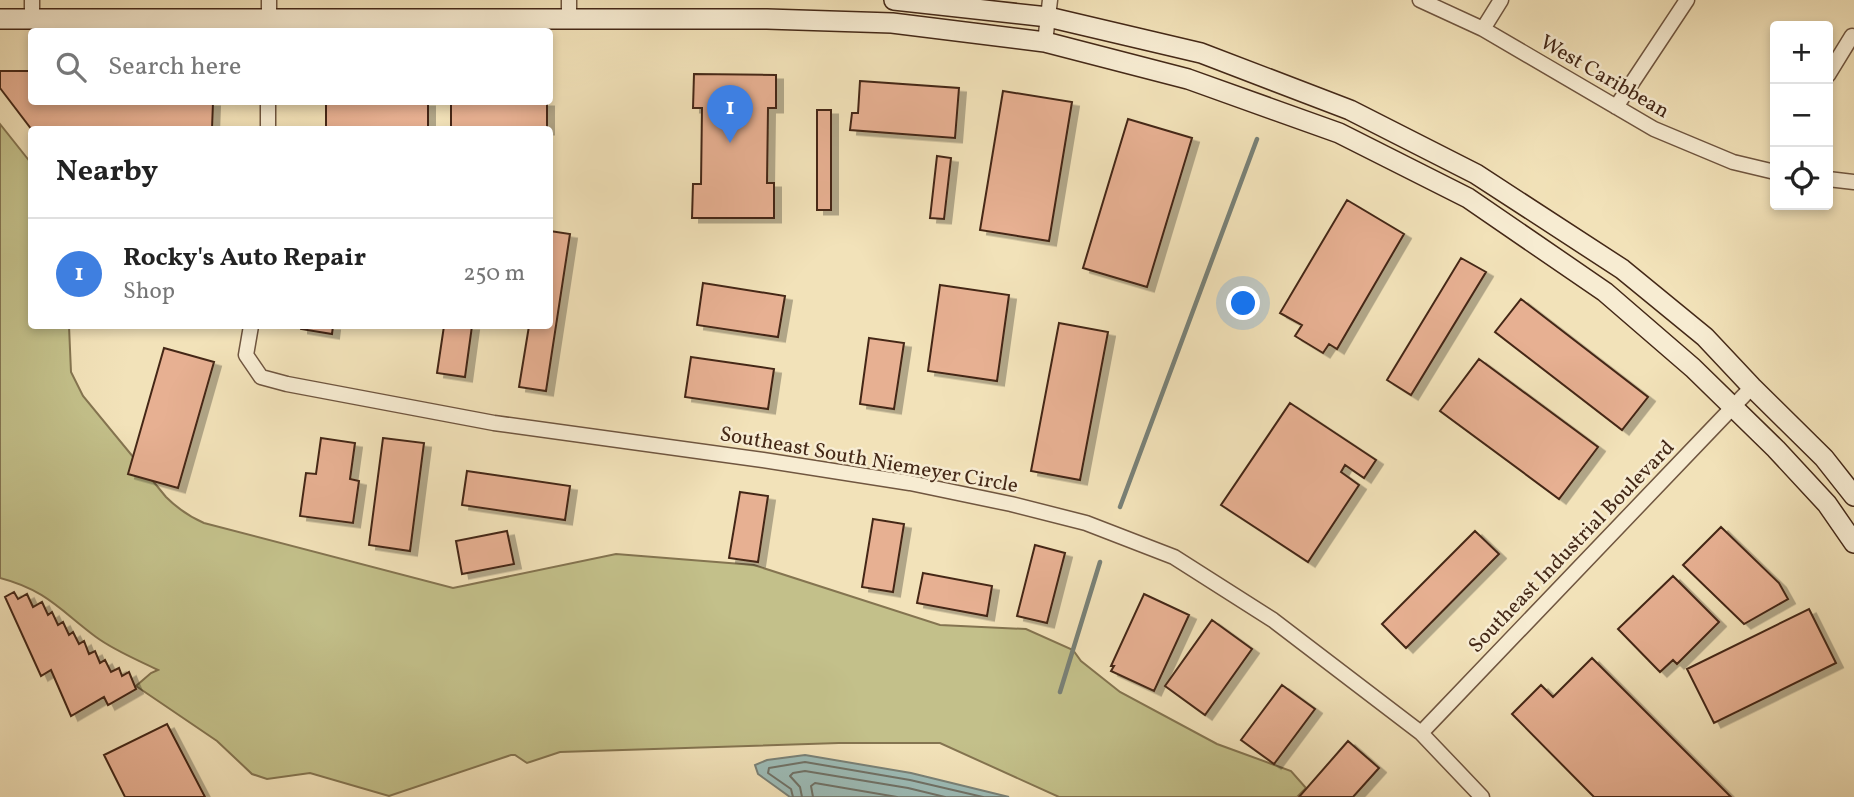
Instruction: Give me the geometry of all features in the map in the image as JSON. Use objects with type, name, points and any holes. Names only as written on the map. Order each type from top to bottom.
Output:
[{"type":"street","points":[[894,0],[1049,9],[1201,53],[1350,110],[1476,174],[1622,269],[1705,337],[1824,458],[1854,496]]},
{"type":"street","name":"West Caribbean","points":[[1420,0],[1483,29],[1654,130],[1733,162],[1770,172]]},
{"type":"street","points":[[1483,29],[1501,0]]},
{"type":"street","points":[[1616,107],[1687,0]]},
{"type":"street","points":[[0,19],[32,9],[269,16],[569,10],[892,23],[1045,42],[1188,79],[1339,133],[1468,198],[1618,303],[1693,368],[1776,449],[1826,504],[1854,543]]},
{"type":"street","points":[[1045,42],[1049,9]]},
{"type":"street","points":[[1833,67],[1852,36]]},
{"type":"street","points":[[268,105],[268,126]]},
{"type":"street","points":[[1833,180],[1854,182]]},
{"type":"street","points":[[1618,303],[1637,281]]},
{"type":"street","name":"Southeast South Niemeyer Circle","points":[[250,329],[246,355],[261,377],[287,384],[494,423],[921,485],[1086,523],[1174,557],[1273,620],[1421,733],[1482,797]]},
{"type":"street","name":"Southeast Industrial Boulevard","points":[[1421,733],[1752,387]]},
{"type":"shaded area","points":[[0,124],[28,159],[28,329],[69,329],[71,372],[83,396],[166,497],[183,512],[198,520],[453,588],[616,554],[754,565],[940,625],[1026,629],[1073,650],[1081,661],[1120,692],[1217,744],[1291,771],[1306,788],[1297,797],[1059,797],[940,743],[839,743],[560,752],[527,763],[511,755],[389,796],[310,773],[267,779],[252,774],[217,741],[136,686],[158,670],[103,642],[52,602],[29,588],[0,578]]},
{"type":"water","points":[[805,755],[911,773],[1009,797],[790,797],[758,774],[755,765],[767,760]]},
{"type":"building","points":[[0,71],[28,71],[28,105],[213,105],[212,126],[29,126],[0,88]]},
{"type":"building","points":[[694,74],[776,75],[776,108],[768,108],[767,183],[774,183],[774,218],[692,218],[693,184],[701,184],[702,108],[693,108]]},
{"type":"building","points":[[860,81],[959,88],[955,138],[850,130],[852,113],[858,113]]},
{"type":"building","points":[[1003,91],[1072,102],[1049,241],[980,230]]},
{"type":"building","points":[[326,105],[428,105],[428,126],[326,126]]},
{"type":"building","points":[[451,105],[547,105],[547,126],[451,126]]},
{"type":"building","points":[[817,110],[831,110],[831,210],[817,210]]},
{"type":"building","points":[[1128,119],[1192,138],[1147,287],[1083,268]]},
{"type":"building","points":[[937,156],[951,158],[944,219],[930,218]]},
{"type":"building","points":[[1347,200],[1404,234],[1337,349],[1329,344],[1323,353],[1295,336],[1302,325],[1280,313]]},
{"type":"building","points":[[553,231],[570,234],[546,391],[519,387],[529,329],[553,329]]},
{"type":"building","points":[[1461,258],[1486,272],[1411,395],[1387,380]]},
{"type":"building","points":[[703,283],[785,296],[778,337],[697,325]]},
{"type":"building","points":[[940,285],[1009,295],[997,381],[928,371]]},
{"type":"building","points":[[1521,299],[1648,397],[1622,430],[1495,332]]},
{"type":"building","points":[[1059,323],[1108,332],[1080,480],[1031,471]]},
{"type":"building","points":[[301,329],[333,329],[332,334]]},
{"type":"building","points":[[444,329],[472,329],[465,377],[437,373]]},
{"type":"building","points":[[869,338],[904,343],[894,409],[860,404]]},
{"type":"building","points":[[164,348],[214,362],[178,488],[128,474]]},
{"type":"building","points":[[691,357],[774,369],[768,409],[685,397]]},
{"type":"building","points":[[1479,359],[1598,447],[1559,499],[1440,411]]},
{"type":"building","points":[[1290,403],[1376,460],[1364,478],[1345,465],[1341,472],[1359,485],[1308,562],[1221,505]]},
{"type":"building","points":[[321,438],[355,443],[350,479],[359,481],[353,523],[300,516],[306,473],[316,474]]},
{"type":"building","points":[[383,438],[424,443],[410,551],[369,545]]},
{"type":"building","points":[[467,471],[570,486],[565,520],[462,505]]},
{"type":"building","points":[[740,492],[768,496],[758,562],[729,558]]},
{"type":"building","points":[[873,519],[904,524],[893,592],[862,587]]},
{"type":"building","points":[[1721,527],[1779,583],[1788,599],[1744,624],[1683,565]]},
{"type":"building","points":[[507,531],[514,564],[462,574],[456,541]]},
{"type":"building","points":[[1475,531],[1499,554],[1406,648],[1382,624]]},
{"type":"building","points":[[1035,545],[1065,553],[1047,623],[1017,616]]},
{"type":"building","points":[[923,573],[992,586],[987,616],[917,603]]},
{"type":"building","points":[[1673,576],[1719,622],[1677,664],[1673,660],[1660,672],[1618,629]]},
{"type":"building","points":[[14,592],[18,599],[27,594],[33,607],[42,602],[48,615],[52,612],[58,625],[63,622],[69,635],[73,632],[79,644],[84,641],[89,654],[95,651],[100,663],[105,660],[111,672],[119,668],[122,676],[129,672],[136,689],[108,705],[104,697],[71,716],[51,670],[41,676],[5,597]]},
{"type":"building","points":[[1144,594],[1189,615],[1154,691],[1111,671]]},
{"type":"building","points":[[1809,609],[1836,663],[1714,723],[1687,669]]},
{"type":"building","points":[[1212,620],[1252,649],[1205,715],[1165,686]]},
{"type":"building","points":[[1592,658],[1731,797],[1594,797],[1512,714],[1541,685],[1553,697]]},
{"type":"building","points":[[1282,685],[1315,709],[1274,764],[1241,740]]},
{"type":"building","points":[[167,724],[205,797],[125,797],[104,755]]},
{"type":"building","points":[[1348,741],[1379,768],[1353,797],[1299,797]]},
{"type":"waterway","points":[[1120,507],[1257,139]]},
{"type":"waterway","points":[[1060,692],[1100,562]]},
{"type":"place","name":"Rocky's Auto Repair","points":[[730,143]]}]
